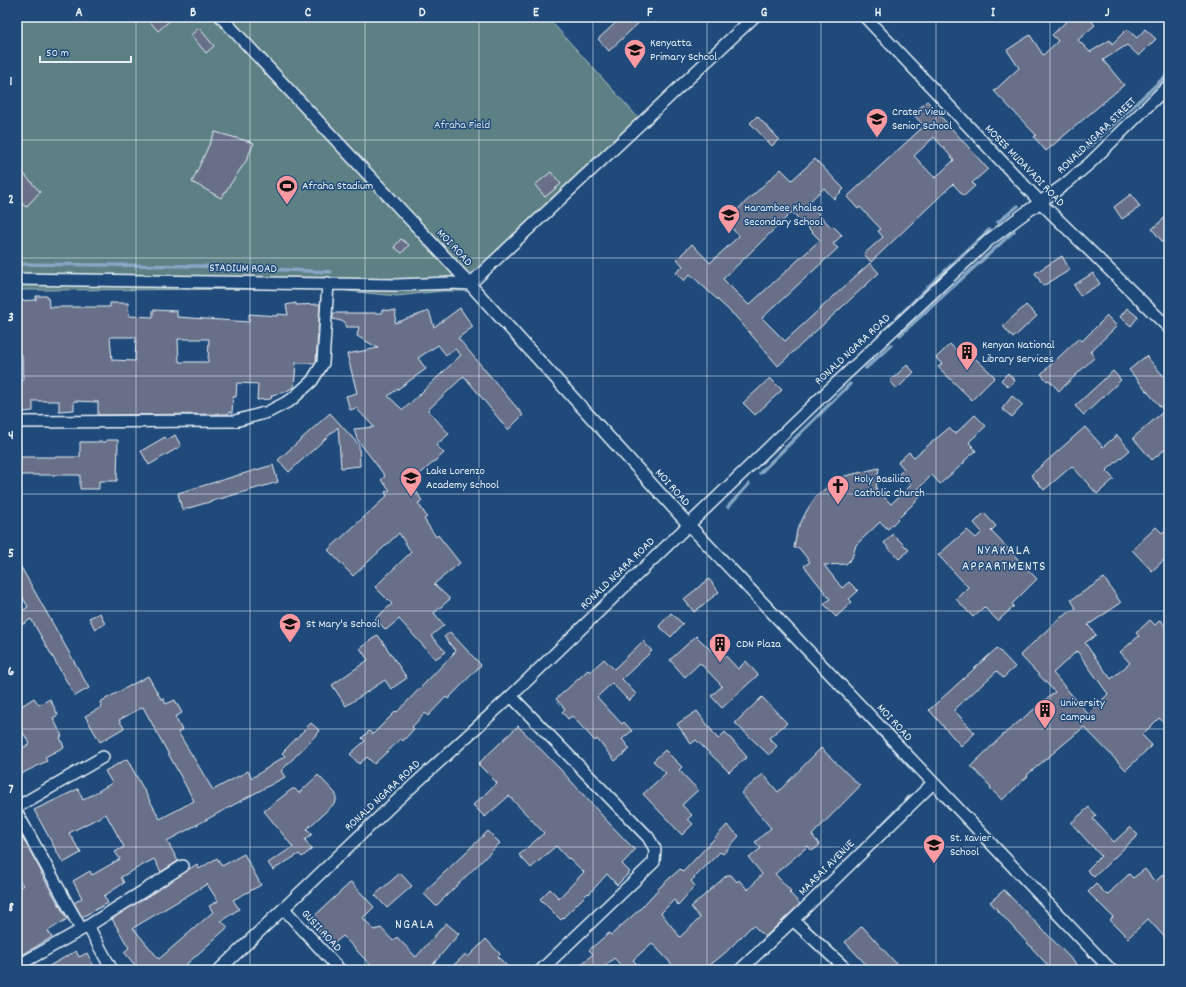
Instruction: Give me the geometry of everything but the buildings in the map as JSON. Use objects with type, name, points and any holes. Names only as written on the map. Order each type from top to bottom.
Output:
[{"type":"street","name":"MOI ROAD","points":[[221,17],[470,284],[688,524],[1111,970]]},
{"type":"street","points":[[470,284],[754,17]]},
{"type":"street","name":"MOSES MUDAVADI ROAD","points":[[865,17],[1041,203],[1169,328]]},
{"type":"street","name":"RONALD NGARA STREET","points":[[1041,203],[1090,163],[1169,85]]},
{"type":"street","name":"RONALD NGARA ROAD","points":[[219,970],[393,804],[511,696],[688,524],[989,240],[1041,203]]},
{"type":"street","name":"STADIUM ROAD","points":[[17,279],[396,285],[452,283],[470,284]]},
{"type":"street","points":[[17,422],[235,421],[268,412],[291,400],[312,381],[323,363],[328,283]]},
{"type":"street","points":[[511,696],[648,837],[655,849],[654,862],[541,970]]},
{"type":"street","points":[[17,807],[103,757]]},
{"type":"street","name":"MAASAI AVENUE","points":[[740,970],[794,920],[933,783]]},
{"type":"street","points":[[17,813],[84,928],[112,970]]},
{"type":"street","points":[[17,966],[84,928],[183,866]]},
{"type":"street","name":"GUSII ROAD","points":[[284,909],[340,970]]},
{"type":"street","points":[[794,920],[847,970]]},
{"type":"green space","name":"Afraha Stadium","points":[[17,17],[547,17],[643,123],[468,291],[442,291],[397,296],[328,289],[17,290]]},
{"type":"waterway","points":[[1077,153],[1090,146],[1169,73]]},
{"type":"waterway","points":[[998,222],[1018,206]]},
{"type":"waterway","points":[[882,333],[929,286],[989,230]]},
{"type":"waterway","points":[[900,335],[1014,231]]},
{"type":"waterway","points":[[17,264],[196,266],[331,272]]},
{"type":"waterway","points":[[866,368],[891,345]]},
{"type":"waterway","points":[[760,473],[850,384]]},
{"type":"waterway","points":[[728,507],[749,484]]},
{"type":"waterway","points":[[865,718],[914,772]]},
{"type":"waterway","points":[[878,829],[910,796]]},
{"type":"place","name":"Kenyatta Primary School","points":[[635,70]]},
{"type":"place","name":"Crater View Senior School","points":[[877,138]]},
{"type":"place","name":"Afraha Stadium","points":[[287,206]]},
{"type":"place","name":"Harambee Khalsa Secondary School","points":[[729,234]]},
{"type":"place","name":"Kenyan National Library Services","points":[[967,372]]},
{"type":"place","name":"Lake Lorenzo Academy School","points":[[411,498]]},
{"type":"place","name":"Holy Basilica Catholic Church","points":[[838,506]]},
{"type":"place","name":"St Mary's School","points":[[290,644]]},
{"type":"place","name":"CDN Plaza","points":[[720,664]]},
{"type":"place","name":"University Campus","points":[[1045,730]]},
{"type":"place","name":"St. Xavier School","points":[[934,864]]},
{"type":"district","name":"NYAKALA APPARTMENTS","points":[[1004,560]]},
{"type":"district","name":"NGALA","points":[[415,925]]},
{"type":"park label","name":"Afraha Field","points":[[462,125]]}]
